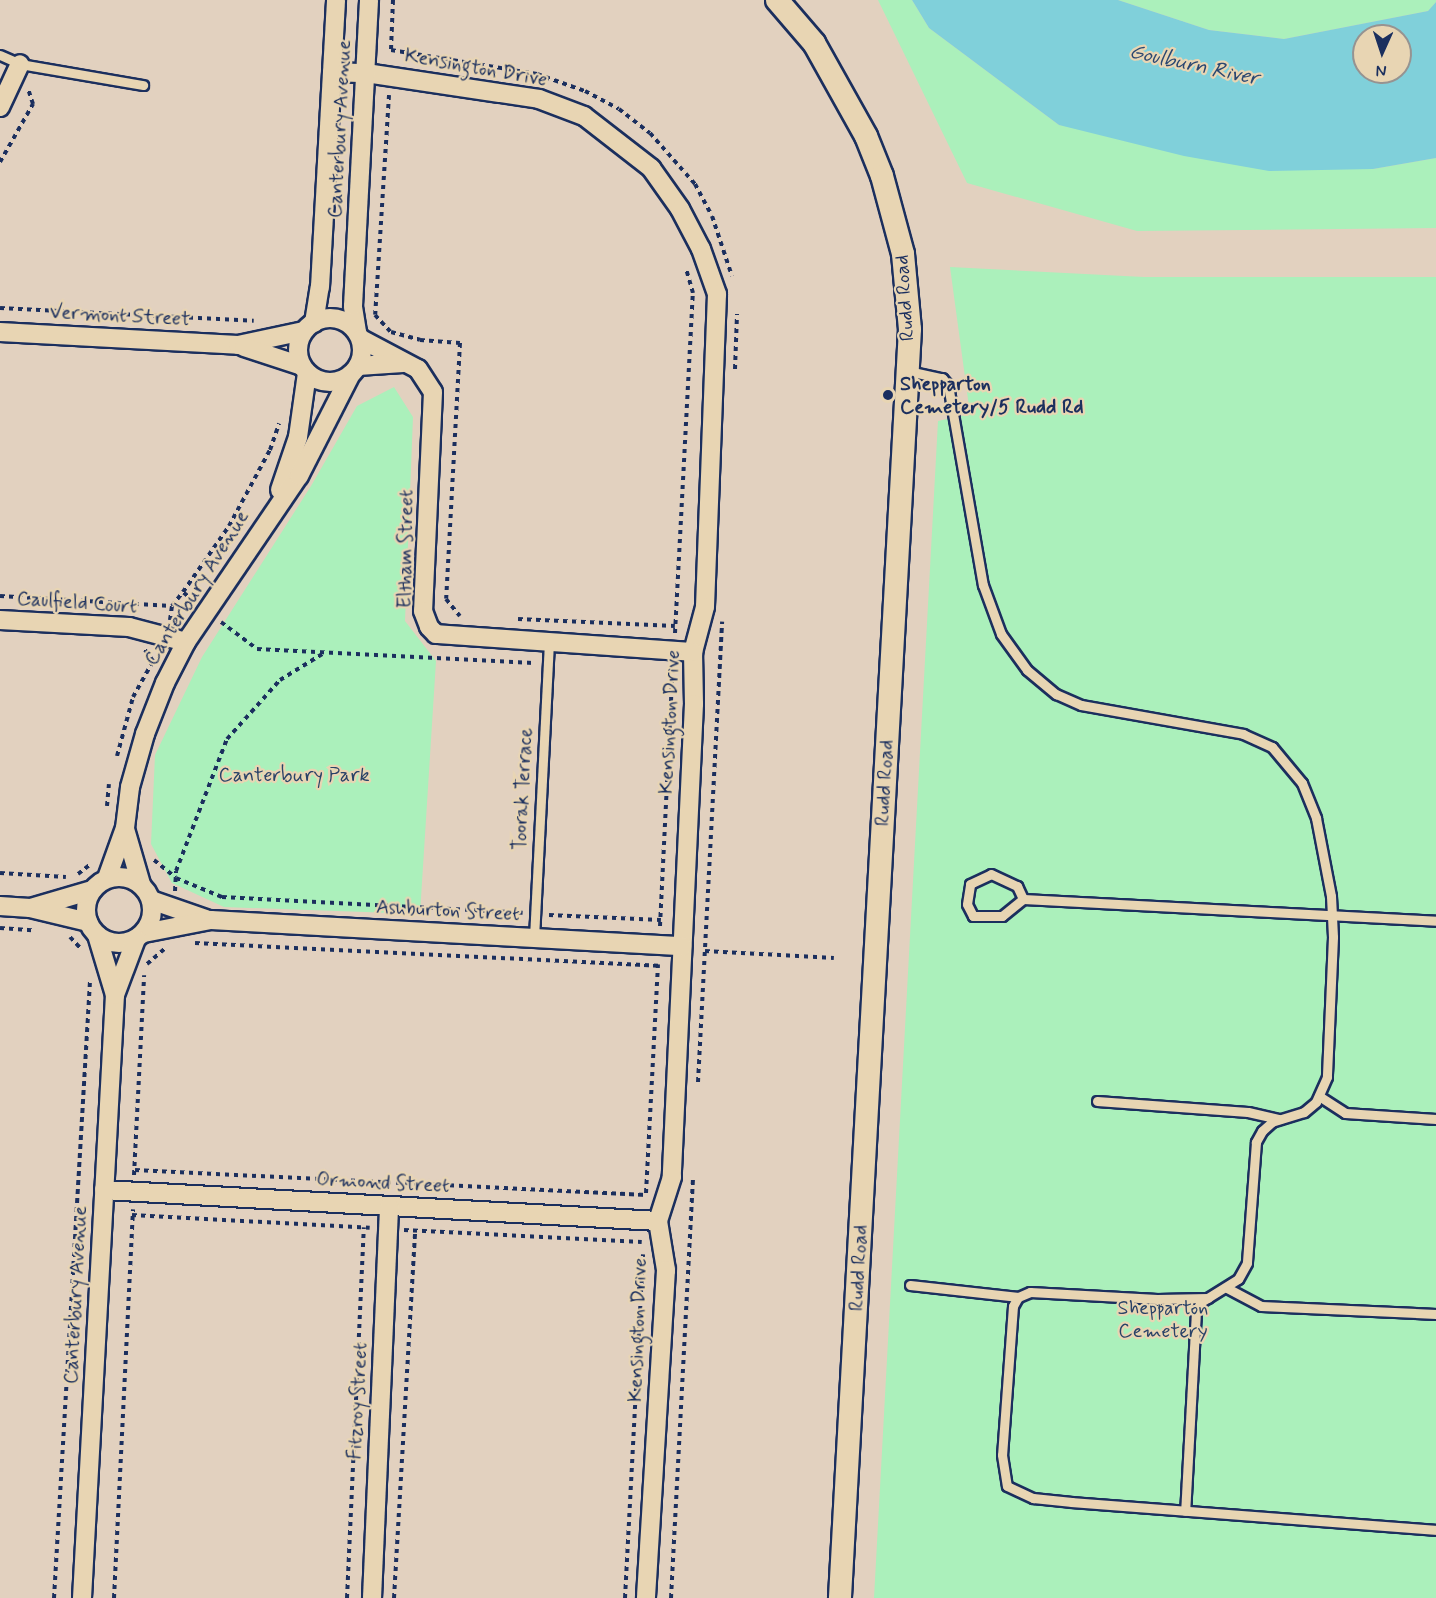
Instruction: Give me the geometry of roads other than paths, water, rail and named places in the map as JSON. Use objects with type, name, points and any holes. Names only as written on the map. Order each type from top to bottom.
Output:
[{"type":"street","name":"Canterbury Avenue","points":[[309,327],[320,287],[336,0]]},
{"type":"street","name":"Canterbury Avenue","points":[[359,336],[353,306],[369,0]]},
{"type":"street","name":"Rudd Road","points":[[777,0],[814,43],[840,86],[882,176],[906,276],[908,371],[840,1598]]},
{"type":"street","points":[[0,107],[20,64]]},
{"type":"street","name":"Kensington Drive","points":[[332,72],[366,73],[539,99],[584,116],[651,168],[680,208],[701,249],[717,294],[705,607],[693,652],[694,704],[672,1177],[651,1221],[666,1270],[646,1598]]},
{"type":"street","points":[[336,319],[403,363],[355,370],[331,383],[304,370],[298,350],[309,327],[336,319]]},
{"type":"street","name":"Vermont Street","points":[[0,332],[238,345],[309,327]]},
{"type":"street","points":[[355,370],[362,356],[359,336]]},
{"type":"street","name":"Vermont Street","points":[[238,345],[304,370]]},
{"type":"street","name":"Eltham Street","points":[[403,363],[418,369],[433,392],[423,611],[429,627],[436,634],[451,638],[693,652]]},
{"type":"street","name":"Canterbury Avenue","points":[[272,511],[298,437],[304,370]]},
{"type":"street","name":"Canterbury Avenue","points":[[107,878],[124,854],[130,787],[145,734],[186,642],[315,448],[355,370]]},
{"type":"street","name":"Caulfield Court","points":[[0,620],[129,627],[186,642]]},
{"type":"street","points":[[0,906],[30,908],[92,928],[113,943],[140,936],[150,923],[152,900],[124,854]]},
{"type":"street","points":[[30,908],[92,890],[107,878],[118,876],[141,884]]},
{"type":"street","points":[[92,890],[86,910],[92,928]]},
{"type":"street","name":"Ashburton Street","points":[[152,900],[212,920],[682,946]]},
{"type":"street","name":"Ashburton Street","points":[[140,936],[171,934],[212,920]]},
{"type":"street","name":"Canterbury Avenue","points":[[82,1598],[115,995],[100,963],[92,928]]},
{"type":"street","name":"Canterbury Avenue","points":[[115,995],[135,965],[140,936]]},
{"type":"street","name":"Ormond Street","points":[[104,1190],[651,1221]]},
{"type":"street","name":"Fitzroy Street","points":[[372,1598],[389,1206]]},
{"type":"lane","points":[[0,55],[20,64],[143,85]]},
{"type":"lane","points":[[908,371],[942,378],[948,385],[982,585],[1001,634],[1027,670],[1056,694],[1081,705],[1243,734],[1272,747],[1302,783],[1316,818],[1332,916],[1327,1077],[1319,1096],[1304,1112],[1279,1119],[1262,1131],[1256,1142],[1247,1263],[1238,1279],[1208,1298],[1196,1311],[1185,1511]]},
{"type":"lane","name":"Toorak Terrace","points":[[534,938],[549,643]]},
{"type":"lane","points":[[991,874],[1017,886],[1023,899],[1014,910],[987,919],[974,916],[967,904],[970,884],[991,874]]},
{"type":"lane","points":[[1023,899],[1436,921]]},
{"type":"lane","points":[[1319,1096],[1345,1113],[1436,1119]]},
{"type":"lane","points":[[1097,1101],[1248,1112],[1279,1119]]},
{"type":"lane","points":[[910,1285],[1004,1292],[1018,1297]]},
{"type":"lane","points":[[1227,1288],[1261,1306],[1436,1314]]},
{"type":"lane","points":[[1208,1298],[1157,1299],[1030,1292],[1018,1297],[1013,1306],[1002,1455],[1007,1486],[1014,1492],[1033,1498],[1436,1530]]},
{"type":"water","name":"Goulburn River","points":[[912,0],[1118,0],[1209,30],[1284,39],[1352,26],[1352,84],[1412,84],[1412,24],[1361,24],[1428,11],[1436,2],[1436,158],[1373,169],[1269,171],[1184,156],[1059,125],[929,28]]},
{"type":"place","name":"Shepparton Cemetery/5 Rudd Rd","points":[[888,395]]},
{"type":"park label","name":"Canterbury Park","points":[[294,775]]},
{"type":"park label","name":"Shepparton Cemetery","points":[[1163,1320]]}]
